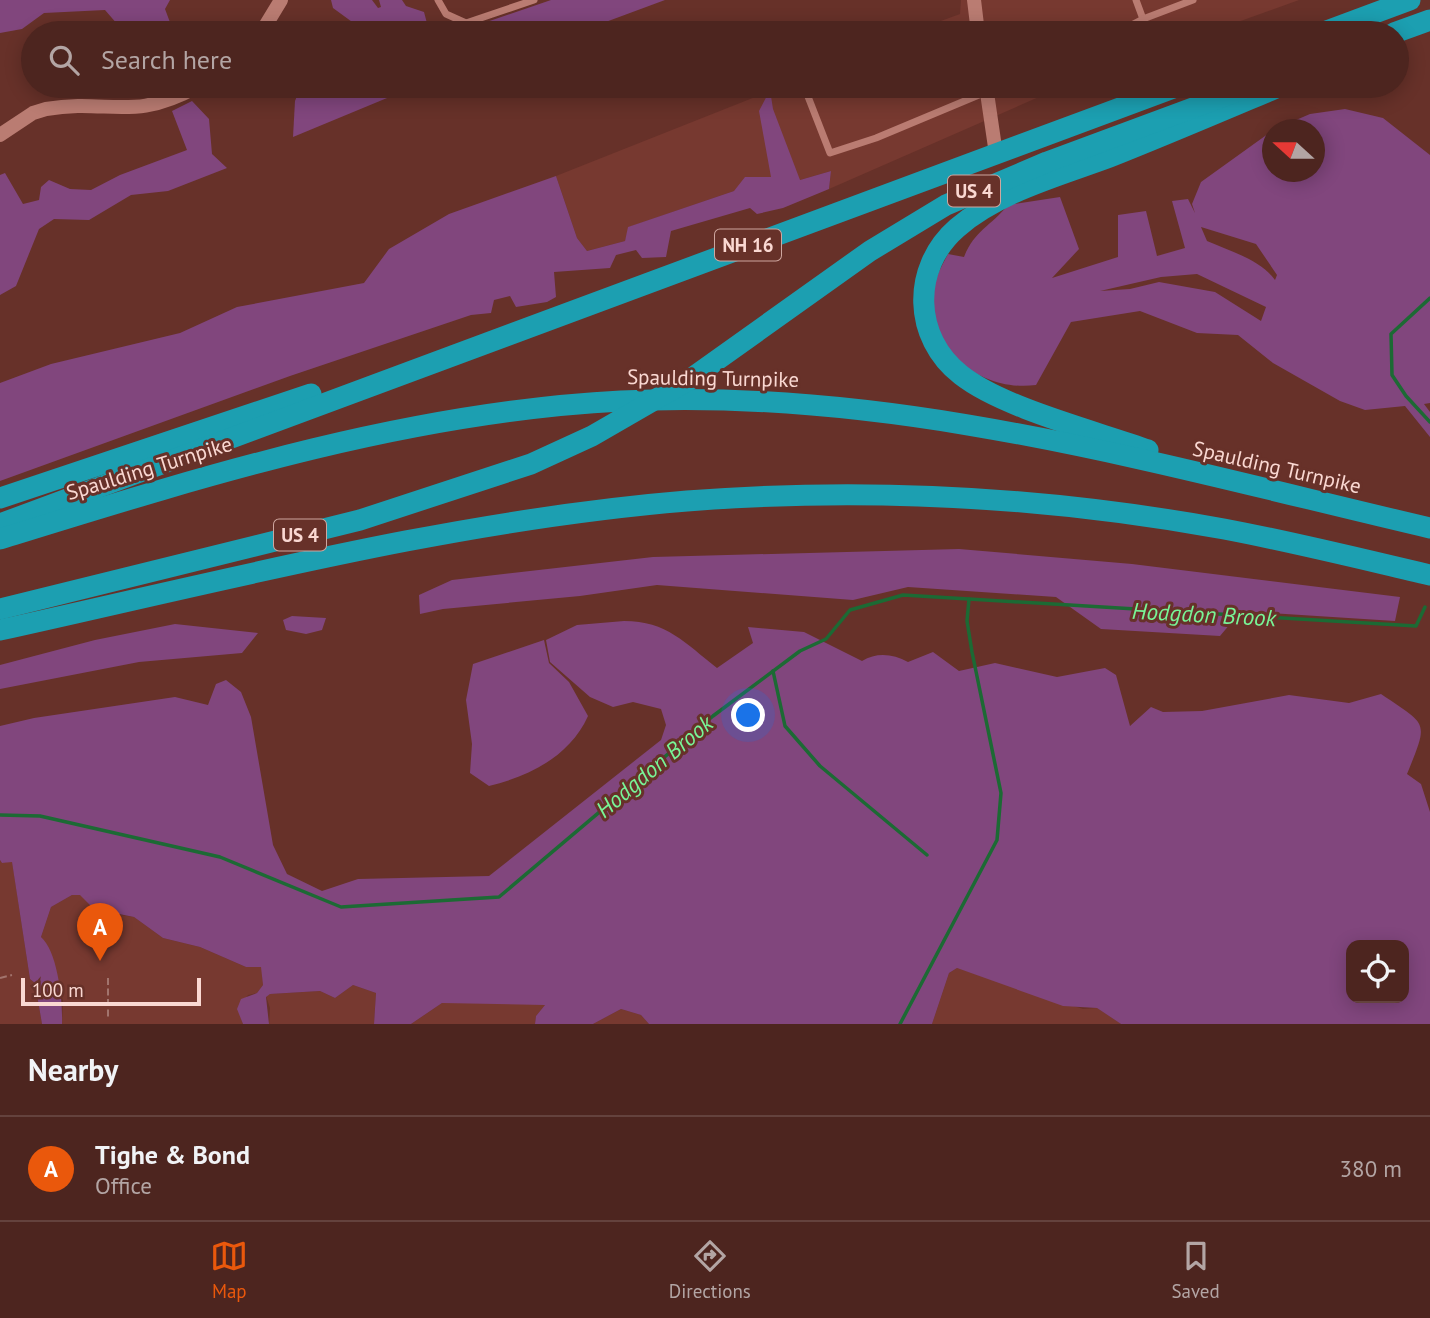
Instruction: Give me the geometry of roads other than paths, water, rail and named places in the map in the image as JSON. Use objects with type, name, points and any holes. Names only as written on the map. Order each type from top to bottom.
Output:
[{"type":"highway","points":[[1353,21],[1410,0]]},
{"type":"highway","points":[[1409,29],[1430,21]]},
{"type":"highway","name":"NH 16","points":[[0,524],[1146,98]]},
{"type":"highway","name":"US 4","points":[[0,609],[360,520],[489,480],[592,436],[680,386],[870,251],[946,205],[1048,162],[1220,98]]},
{"type":"highway","points":[[1242,484],[982,389],[951,367],[934,344],[924,317],[923,289],[938,249],[957,228],[981,211],[1252,98]]},
{"type":"highway","points":[[0,498],[278,404],[501,338]]},
{"type":"highway","name":"Spaulding Turnpike","points":[[0,539],[271,458],[357,437],[487,413],[620,401],[708,399],[798,403],[929,416],[1059,442],[1430,528]]},
{"type":"highway","points":[[0,630],[334,557],[489,527],[644,505],[779,496],[911,496],[1089,510],[1266,537],[1430,575]]},
{"type":"highway","points":[[1356,511],[1430,522]]},
{"type":"street","points":[[268,21],[281,0]]},
{"type":"street","points":[[974,0],[977,21]]},
{"type":"street","points":[[0,135],[33,113],[46,109],[139,109],[175,98]]},
{"type":"street","points":[[987,98],[996,153]]},
{"type":"lane","points":[[438,0],[446,14],[462,21]]},
{"type":"lane","points":[[472,21],[534,0]]},
{"type":"lane","points":[[1136,0],[1143,19]]},
{"type":"lane","points":[[1139,21],[1193,0]]},
{"type":"lane","points":[[809,98],[830,153],[876,138],[966,98]]},
{"type":"waterway","name":"Hodgdon Brook","points":[[1430,298],[1391,334],[1392,375],[1406,396],[1430,422]]},
{"type":"waterway","name":"Hodgdon Brook","points":[[0,815],[40,816],[220,857],[341,907],[499,897],[713,716],[800,651],[826,639],[850,610],[903,595],[1416,626],[1425,607]]},
{"type":"waterway","points":[[900,1024],[997,840],[1001,793],[972,652],[967,621],[969,599]]},
{"type":"waterway","points":[[773,671],[785,726],[820,766],[927,855]]},
{"type":"place","name":"Tighe & Bond","points":[[100,961]]}]
